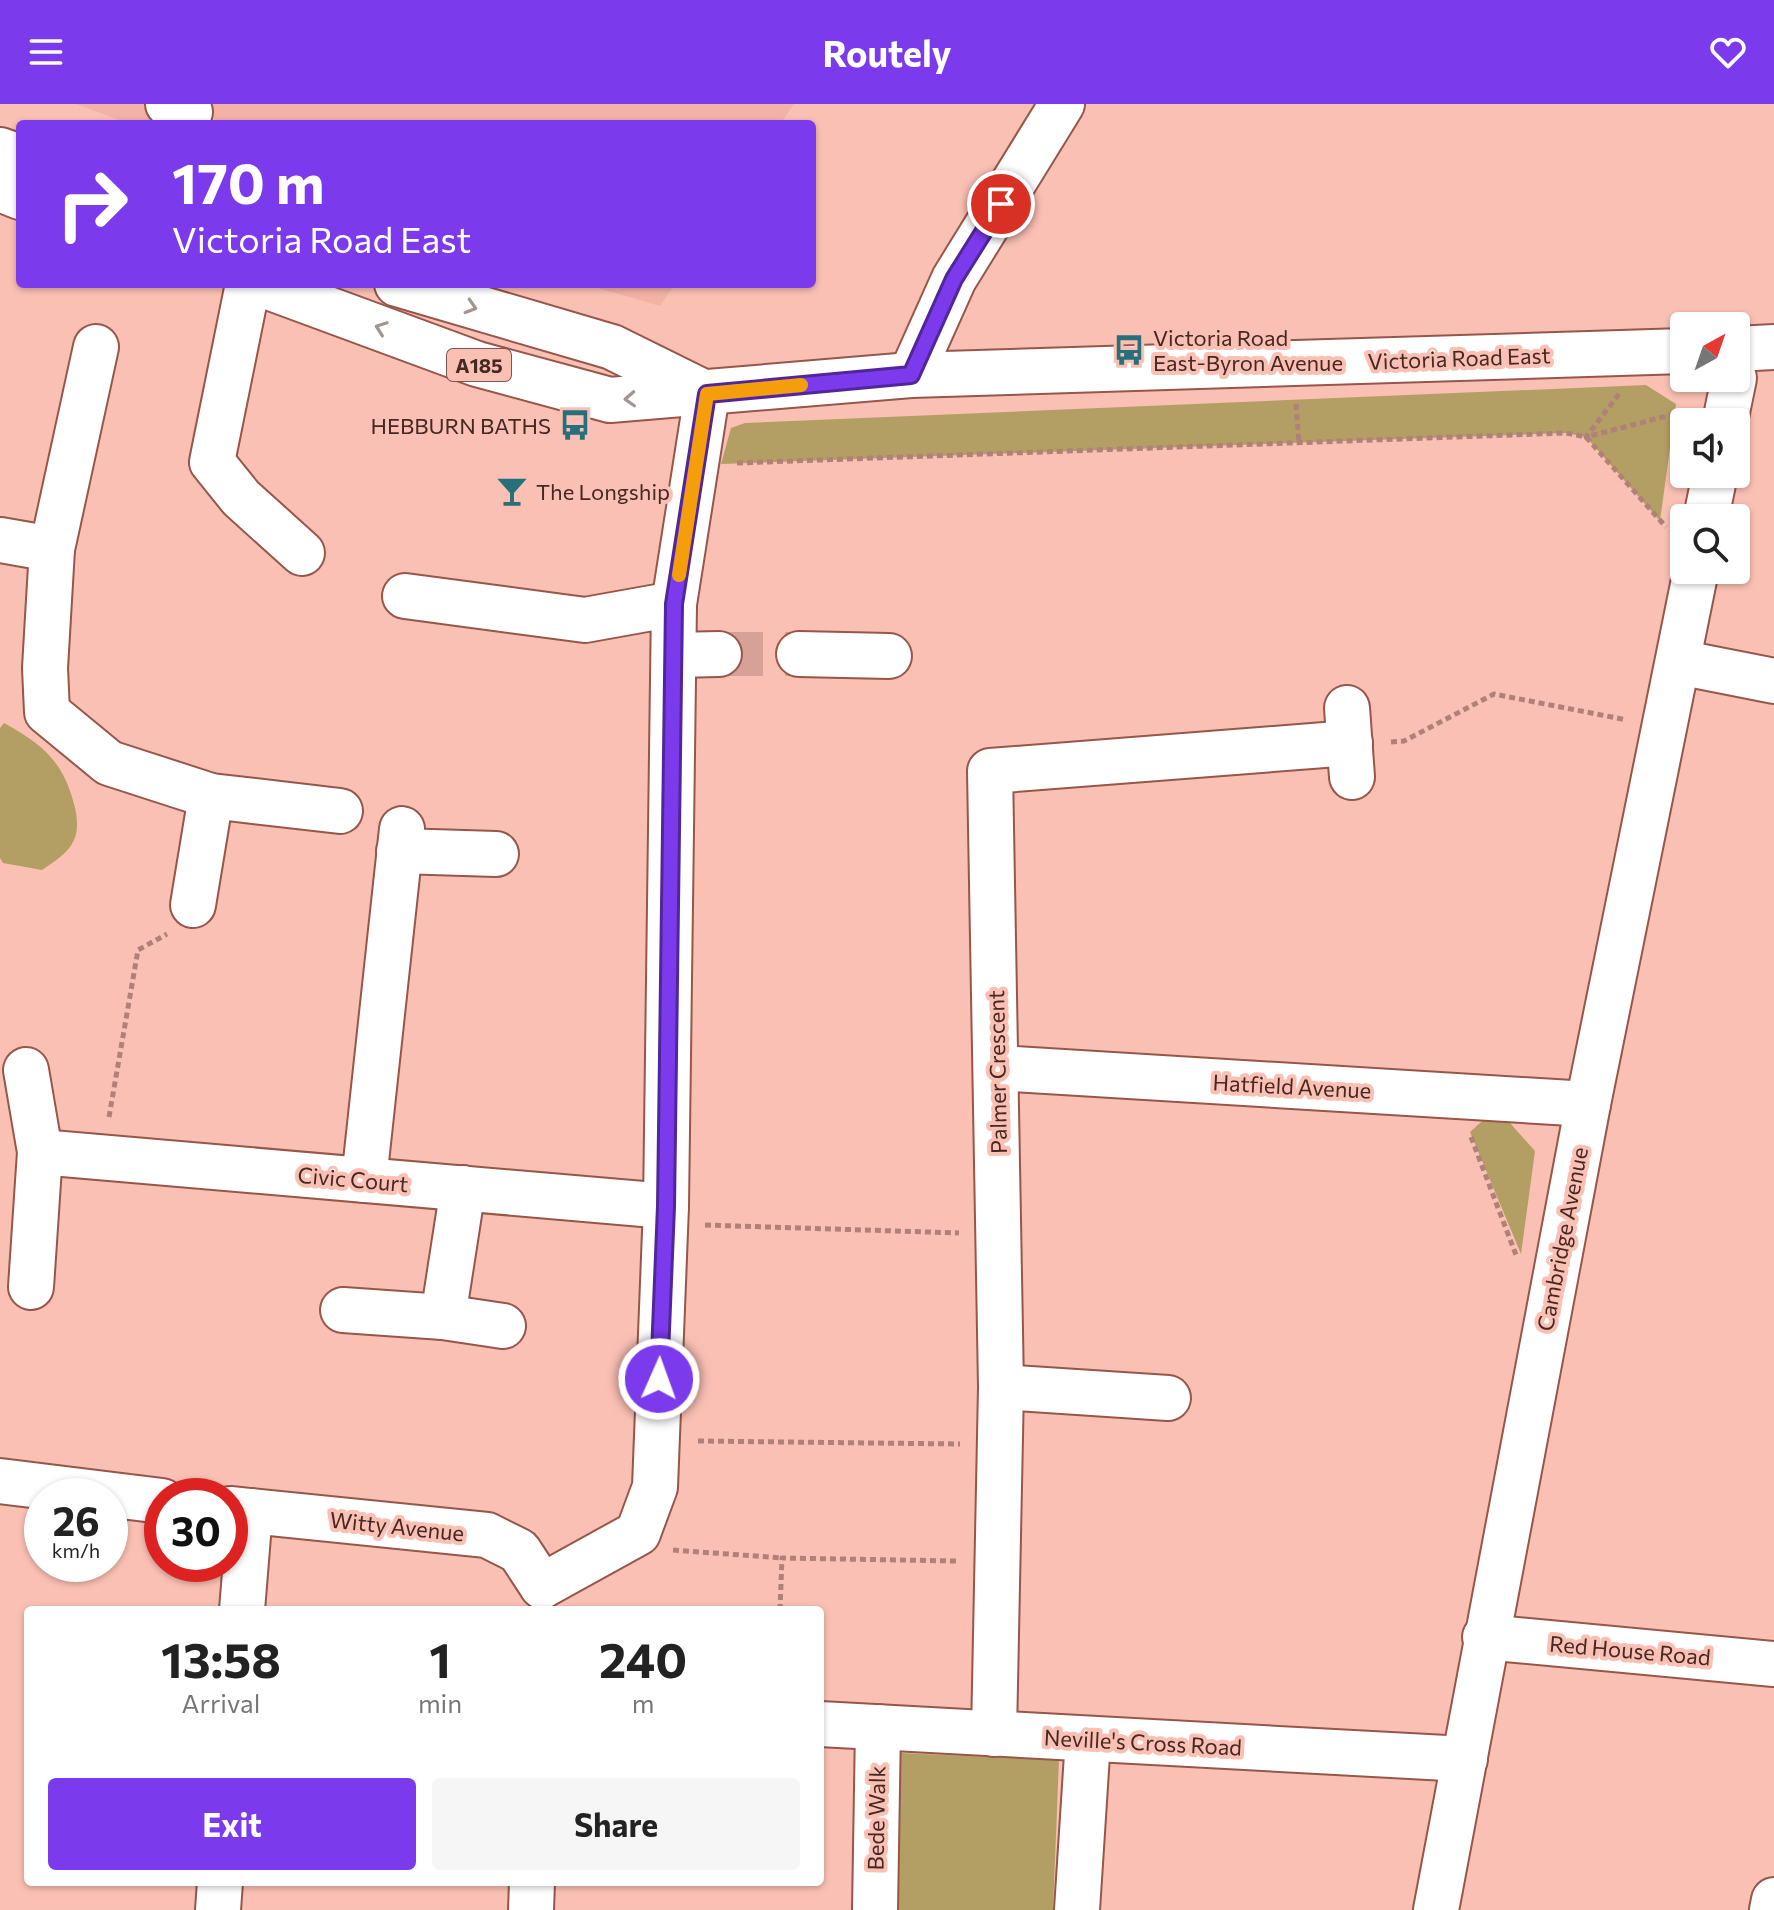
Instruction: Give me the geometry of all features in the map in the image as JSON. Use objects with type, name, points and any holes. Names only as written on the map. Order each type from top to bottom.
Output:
[{"type":"street","points":[[911,375],[954,279],[1062,104]]},
{"type":"street","points":[[247,288],[212,462],[241,498],[302,553]]},
{"type":"street","name":"Victoria Road East","points":[[271,288],[477,364],[610,400],[911,375],[1668,351]]},
{"type":"street","name":"A185","points":[[411,288],[612,347],[707,394]]},
{"type":"street","points":[[96,347],[52,549],[45,668],[47,712],[109,763],[211,796],[340,811]]},
{"type":"street","points":[[542,1598],[638,1533],[655,1487],[665,1215],[674,604],[707,394]]},
{"type":"street","points":[[0,540],[52,549]]},
{"type":"street","name":"Cambridge Avenue","points":[[1436,1910],[1485,1637],[1588,1104],[1678,662],[1688,584]]},
{"type":"street","points":[[405,596],[585,620],[674,604]]},
{"type":"street","points":[[674,655],[719,654]]},
{"type":"street","points":[[799,654],[889,656]]},
{"type":"street","points":[[1678,662],[1774,681]]},
{"type":"street","name":"Palmer Crescent","points":[[994,1734],[1001,1387],[990,771],[1350,742]]},
{"type":"street","points":[[193,905],[211,796]]},
{"type":"street","points":[[364,1180],[400,840],[496,854]]},
{"type":"street","name":"Hatfield Avenue","points":[[997,1068],[1588,1104]]},
{"type":"street","points":[[26,1070],[40,1152],[31,1287]]},
{"type":"street","name":"Civic Court","points":[[40,1152],[463,1188],[665,1215]]},
{"type":"street","points":[[443,1317],[463,1188]]},
{"type":"street","points":[[343,1310],[443,1317],[503,1326]]},
{"type":"street","points":[[1001,1387],[1168,1398]]},
{"type":"street","points":[[0,1481],[144,1499]]},
{"type":"street","name":"Witty Avenue","points":[[248,1511],[487,1535],[519,1551],[542,1598]]},
{"type":"street","points":[[241,1582],[242,1606]]},
{"type":"street","name":"Red House Road","points":[[1485,1637],[1774,1664]]},
{"type":"street","name":"Neville's Cross Road","points":[[824,1724],[1465,1759]]},
{"type":"street","name":"Bede Walk","points":[[875,1910],[878,1727]]},
{"type":"street","points":[[1077,1910],[1088,1739]]},
{"type":"street","points":[[218,1910],[220,1886]]},
{"type":"street","points":[[531,1910],[532,1886]]},
{"type":"street","points":[[1772,1910],[1774,1900]]},
{"type":"path","points":[[1586,437],[1668,351]]},
{"type":"path","points":[[1586,437],[1694,392]]},
{"type":"path","points":[[696,464],[1566,433],[1586,437],[1670,519]]},
{"type":"path","points":[[1350,742],[1404,741],[1494,694],[1665,727]]},
{"type":"path","points":[[102,1156],[138,950],[192,921],[193,905]]},
{"type":"path","points":[[1454,1095],[1519,1261],[1552,1290]]},
{"type":"path","points":[[665,1215],[963,1233]]},
{"type":"path","points":[[657,1441],[963,1445]]},
{"type":"path","points":[[638,1533],[659,1550],[782,1558],[943,1562]]},
{"type":"path","points":[[780,1606],[782,1558]]},
{"type":"shaded area","points":[[76,104],[794,104],[783,120],[119,120]]},
{"type":"shaded area","points":[[598,288],[672,288],[660,306]]},
{"type":"shaded area","points":[[1646,385],[1676,404],[1675,408],[1670,408],[1670,448],[1660,521],[1586,437],[1566,433],[721,464],[731,428],[745,423]]},
{"type":"shaded area","points":[[4,723],[49,755],[64,776],[75,808],[76,836],[60,857],[42,870],[3,863],[0,858],[0,728]]},
{"type":"shaded area","points":[[1489,1115],[1510,1123],[1535,1151],[1521,1254],[1470,1132]]},
{"type":"shaded area","points":[[901,1753],[1059,1760],[1053,1910],[896,1910]]},
{"type":"tunnel","points":[[719,654],[799,654]]},
{"type":"slow traffic","points":[[679,575],[707,394],[801,385]]},
{"type":"place","name":"Victoria Road East-Byron Avenue","points":[[1129,350]]},
{"type":"place","name":"HEBBURN BATHS","points":[[575,425]]},
{"type":"place","name":"The Longship","points":[[512,491]]},
{"type":"route","points":[[659,1379],[666,1206],[674,604],[707,394],[911,375],[954,279],[1001,204]]}]
